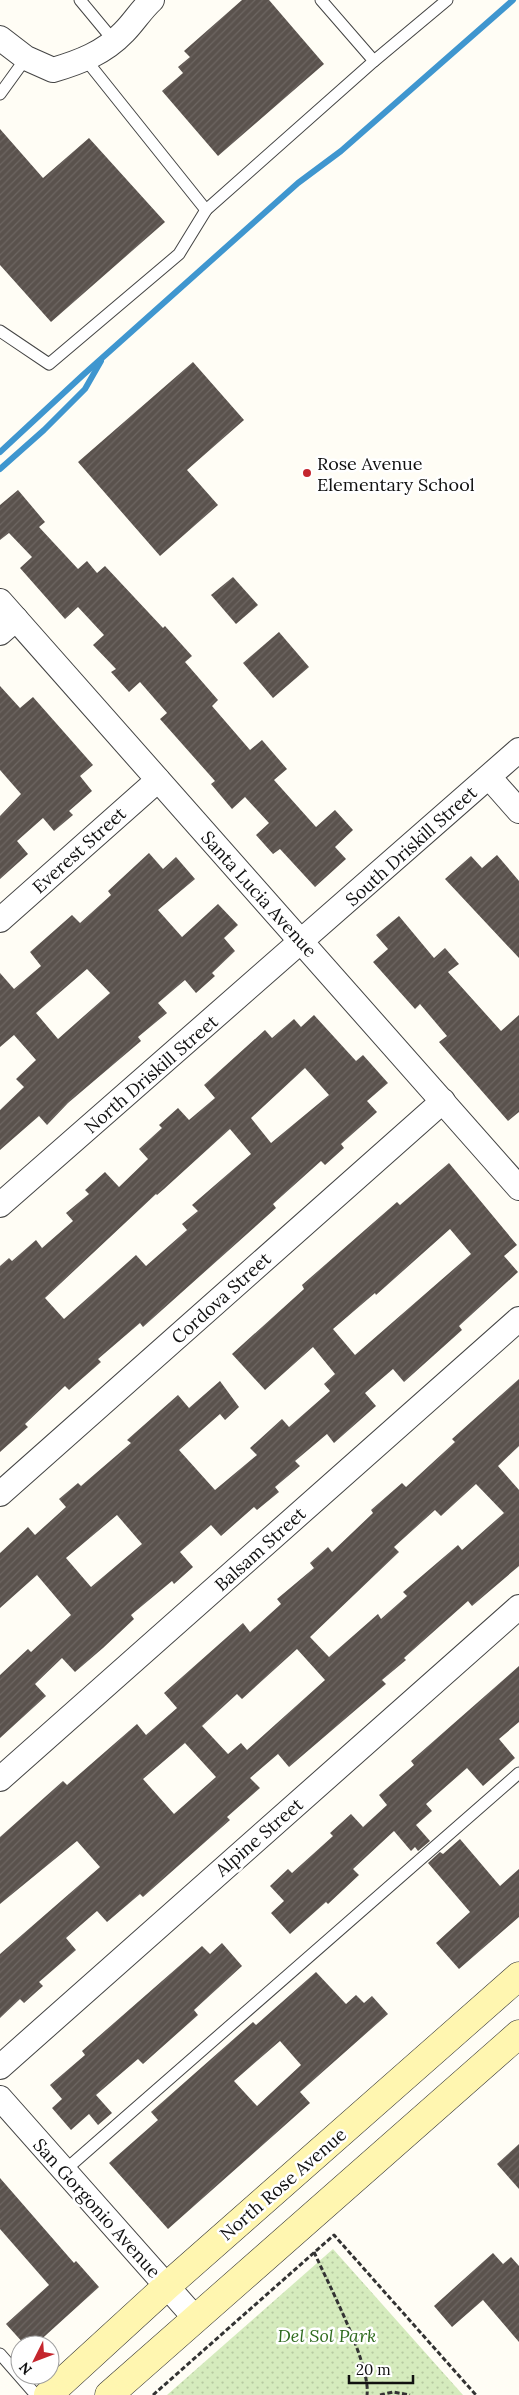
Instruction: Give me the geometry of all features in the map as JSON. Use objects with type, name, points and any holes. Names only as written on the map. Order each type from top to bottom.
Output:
[{"type":"main road","name":"North Rose Avenue","points":[[48,2395],[167,2286],[519,1976]]},
{"type":"main road","points":[[108,2395],[519,2034]]},
{"type":"street","points":[[0,38],[26,58],[53,70],[86,60],[114,42],[152,0]]},
{"type":"street","name":"Santa Lucia Avenue","points":[[0,601],[8,626],[158,780],[519,1188]]},
{"type":"street","name":"South Driskill Street","points":[[302,942],[519,750]]},
{"type":"street","points":[[489,777],[519,811]]},
{"type":"street","name":"Everest Street","points":[[0,920],[158,780]]},
{"type":"street","name":"North Driskill Street","points":[[0,1205],[302,942]]},
{"type":"street","name":"Cordova Street","points":[[0,1494],[443,1101]]},
{"type":"street","name":"Balsam Street","points":[[0,1779],[519,1319]]},
{"type":"street","name":"Alpine Street","points":[[0,2067],[519,1607]]},
{"type":"street","name":"San Gorgonio Avenue","points":[[0,2098],[196,2318]]},
{"type":"lane","points":[[80,0],[114,42]]},
{"type":"lane","points":[[321,0],[374,61]]},
{"type":"lane","points":[[0,331],[49,364],[179,254],[206,210],[374,61],[447,0]]},
{"type":"lane","points":[[0,94],[26,58]]},
{"type":"lane","points":[[86,60],[206,210]]},
{"type":"lane","points":[[64,2171],[519,1773]]},
{"type":"lane","points":[[0,2354],[36,2395]]},
{"type":"path","points":[[153,2395],[334,2235],[476,2395]]},
{"type":"path","points":[[314,2252],[354,2341],[368,2386],[367,2395]]},
{"type":"path","points":[[380,2395],[393,2392],[410,2395]]},
{"type":"green space","name":"Del Sol Park","points":[[333,2249],[463,2395],[167,2395]]},
{"type":"building","points":[[242,0],[269,0],[324,64],[218,156],[162,91],[183,73],[178,67],[190,57],[184,51]]},
{"type":"building","points":[[0,129],[43,178],[89,138],[165,222],[51,322],[0,265]]},
{"type":"building","points":[[193,362],[244,420],[187,470],[218,505],[160,556],[78,462]]},
{"type":"building","points":[[18,490],[45,522],[39,527],[78,569],[87,561],[97,573],[105,566],[192,656],[185,662],[218,700],[212,706],[250,750],[262,740],[287,769],[274,780],[316,827],[335,810],[353,830],[335,847],[346,859],[315,887],[280,849],[273,854],[256,835],[269,823],[245,797],[232,809],[211,784],[215,781],[160,719],[167,713],[140,682],[129,692],[111,672],[116,669],[93,645],[104,635],[78,607],[65,619],[20,568],[32,557],[9,533],[0,540],[0,505]]},
{"type":"building","points":[[233,577],[258,605],[236,624],[211,595]]},
{"type":"building","points":[[279,632],[309,667],[273,698],[243,663]]},
{"type":"building","points":[[0,686],[20,708],[33,697],[93,765],[80,776],[92,791],[69,811],[73,815],[54,831],[43,818],[17,841],[28,854],[0,879],[0,816],[21,794],[0,770]]},
{"type":"building","points":[[149,853],[163,869],[176,857],[195,879],[158,910],[182,937],[218,904],[238,925],[224,938],[235,951],[212,973],[215,976],[196,993],[185,980],[158,1003],[167,1013],[138,1037],[141,1041],[68,1103],[47,1125],[39,1116],[0,1150],[0,1110],[24,1087],[16,1079],[36,1060],[14,1035],[0,1047],[0,973],[14,989],[41,966],[30,952],[72,915],[80,923],[111,895],[108,891]],"holes":[[[87,969],[110,993],[58,1039],[36,1013]]]},
{"type":"building","points":[[497,855],[519,881],[519,958],[445,879],[471,856],[482,868]]},
{"type":"building","points":[[399,916],[434,958],[445,948],[459,964],[448,972],[501,1031],[519,1015],[519,1112],[508,1121],[439,1042],[447,1036],[420,1004],[415,1009],[373,962],[388,949],[376,935]]},
{"type":"building","points":[[314,1015],[356,1061],[363,1055],[388,1083],[367,1101],[377,1112],[341,1144],[344,1148],[325,1165],[321,1161],[273,1204],[276,1208],[143,1327],[140,1323],[98,1359],[101,1362],[69,1390],[65,1386],[25,1424],[28,1427],[0,1452],[0,1266],[9,1258],[12,1261],[36,1240],[42,1248],[73,1221],[66,1213],[89,1194],[85,1190],[105,1172],[119,1187],[148,1159],[139,1149],[162,1128],[159,1125],[178,1108],[189,1120],[215,1098],[204,1085],[265,1030],[272,1038],[294,1019],[301,1027]],"holes":[[[305,1068],[329,1095],[271,1143],[251,1118]],[[230,1129],[251,1154],[192,1205],[198,1211],[182,1224],[187,1230],[146,1266],[136,1255],[64,1319],[45,1298],[156,1194],[164,1189]]]},
{"type":"building","points":[[449,1163],[517,1245],[504,1256],[518,1272],[459,1326],[462,1330],[404,1382],[393,1369],[365,1393],[376,1406],[334,1443],[327,1434],[295,1461],[300,1466],[275,1487],[279,1492],[257,1510],[254,1507],[221,1536],[211,1525],[180,1552],[193,1567],[174,1584],[172,1581],[131,1615],[134,1619],[75,1672],[62,1658],[35,1684],[46,1696],[0,1738],[0,1675],[28,1649],[31,1652],[71,1615],[37,1575],[0,1608],[0,1553],[28,1527],[35,1535],[66,1507],[59,1499],[78,1483],[81,1486],[131,1443],[127,1440],[178,1395],[189,1408],[220,1381],[239,1407],[225,1420],[220,1414],[179,1450],[215,1490],[257,1455],[250,1448],[282,1419],[289,1427],[330,1391],[324,1384],[335,1374],[313,1347],[265,1390],[232,1354],[304,1289],[302,1285],[397,1202],[400,1205]],"holes":[[[450,1229],[471,1254],[355,1355],[333,1329],[375,1293],[376,1295]],[[117,1515],[142,1544],[91,1587],[66,1558]]]},
{"type":"building","points":[[519,1379],[519,1446],[498,1466],[519,1490],[519,1566],[472,1606],[468,1601],[404,1658],[406,1660],[382,1680],[386,1684],[289,1767],[278,1754],[250,1778],[260,1788],[227,1817],[230,1820],[143,1897],[140,1894],[107,1922],[97,1911],[66,1938],[76,1950],[39,1982],[43,1986],[24,2003],[20,1999],[0,2018],[0,1954],[100,1867],[77,1841],[0,1904],[0,1837],[63,1781],[67,1785],[137,1724],[146,1735],[177,1708],[164,1693],[243,1623],[250,1632],[281,1604],[277,1599],[314,1568],[310,1563],[328,1547],[332,1552],[373,1513],[371,1510],[402,1483],[406,1487],[455,1442],[452,1439]],"holes":[[[476,1484],[504,1513],[462,1550],[458,1545],[403,1592],[407,1596],[381,1619],[378,1614],[329,1657],[310,1637],[399,1552],[394,1547],[435,1510],[441,1516]],[[297,1649],[325,1680],[247,1750],[241,1743],[228,1754],[202,1726],[237,1694],[242,1699]],[[185,1743],[216,1777],[174,1814],[143,1779]]]},
{"type":"building","points":[[519,1666],[519,1722],[499,1739],[515,1758],[483,1786],[467,1768],[426,1804],[432,1811],[416,1825],[430,1841],[418,1851],[415,1847],[411,1851],[394,1831],[353,1869],[359,1875],[328,1904],[326,1902],[290,1934],[271,1913],[284,1901],[270,1886],[288,1869],[292,1873],[333,1836],[330,1833],[351,1814],[363,1827],[387,1805],[379,1795],[414,1765],[411,1761]]},
{"type":"building","points":[[460,1839],[500,1886],[519,1869],[519,1917],[459,1969],[436,1943],[470,1912],[428,1863],[440,1852],[443,1854]]},
{"type":"building","points":[[222,1943],[242,1966],[194,2010],[198,2015],[143,2064],[138,2059],[96,2095],[112,2113],[98,2125],[89,2114],[71,2130],[52,2108],[62,2099],[50,2085],[85,2055],[82,2051],[202,1946],[210,1954]]},
{"type":"building","points":[[316,1972],[346,2004],[356,1995],[364,2003],[372,1996],[388,2014],[300,2092],[310,2103],[168,2229],[109,2163],[158,2120],[151,2112],[253,2022],[256,2025]],"holes":[[[280,2041],[301,2065],[257,2106],[234,2081]]]},
{"type":"building","points":[[519,2144],[519,2189],[497,2164]]},
{"type":"building","points":[[0,2178],[74,2263],[76,2261],[99,2287],[46,2335],[16,2335],[6,2324],[49,2285],[0,2229]]},
{"type":"building","points":[[493,2253],[503,2264],[511,2257],[519,2266],[519,2342],[483,2300],[452,2327],[434,2306]]},
{"type":"waterway","points":[[0,452],[83,375],[298,183],[341,151],[513,0]]},
{"type":"waterway","points":[[0,469],[44,430],[85,389],[101,361]]},
{"type":"place","name":"Rose Avenue Elementary School","points":[[307,473]]}]
